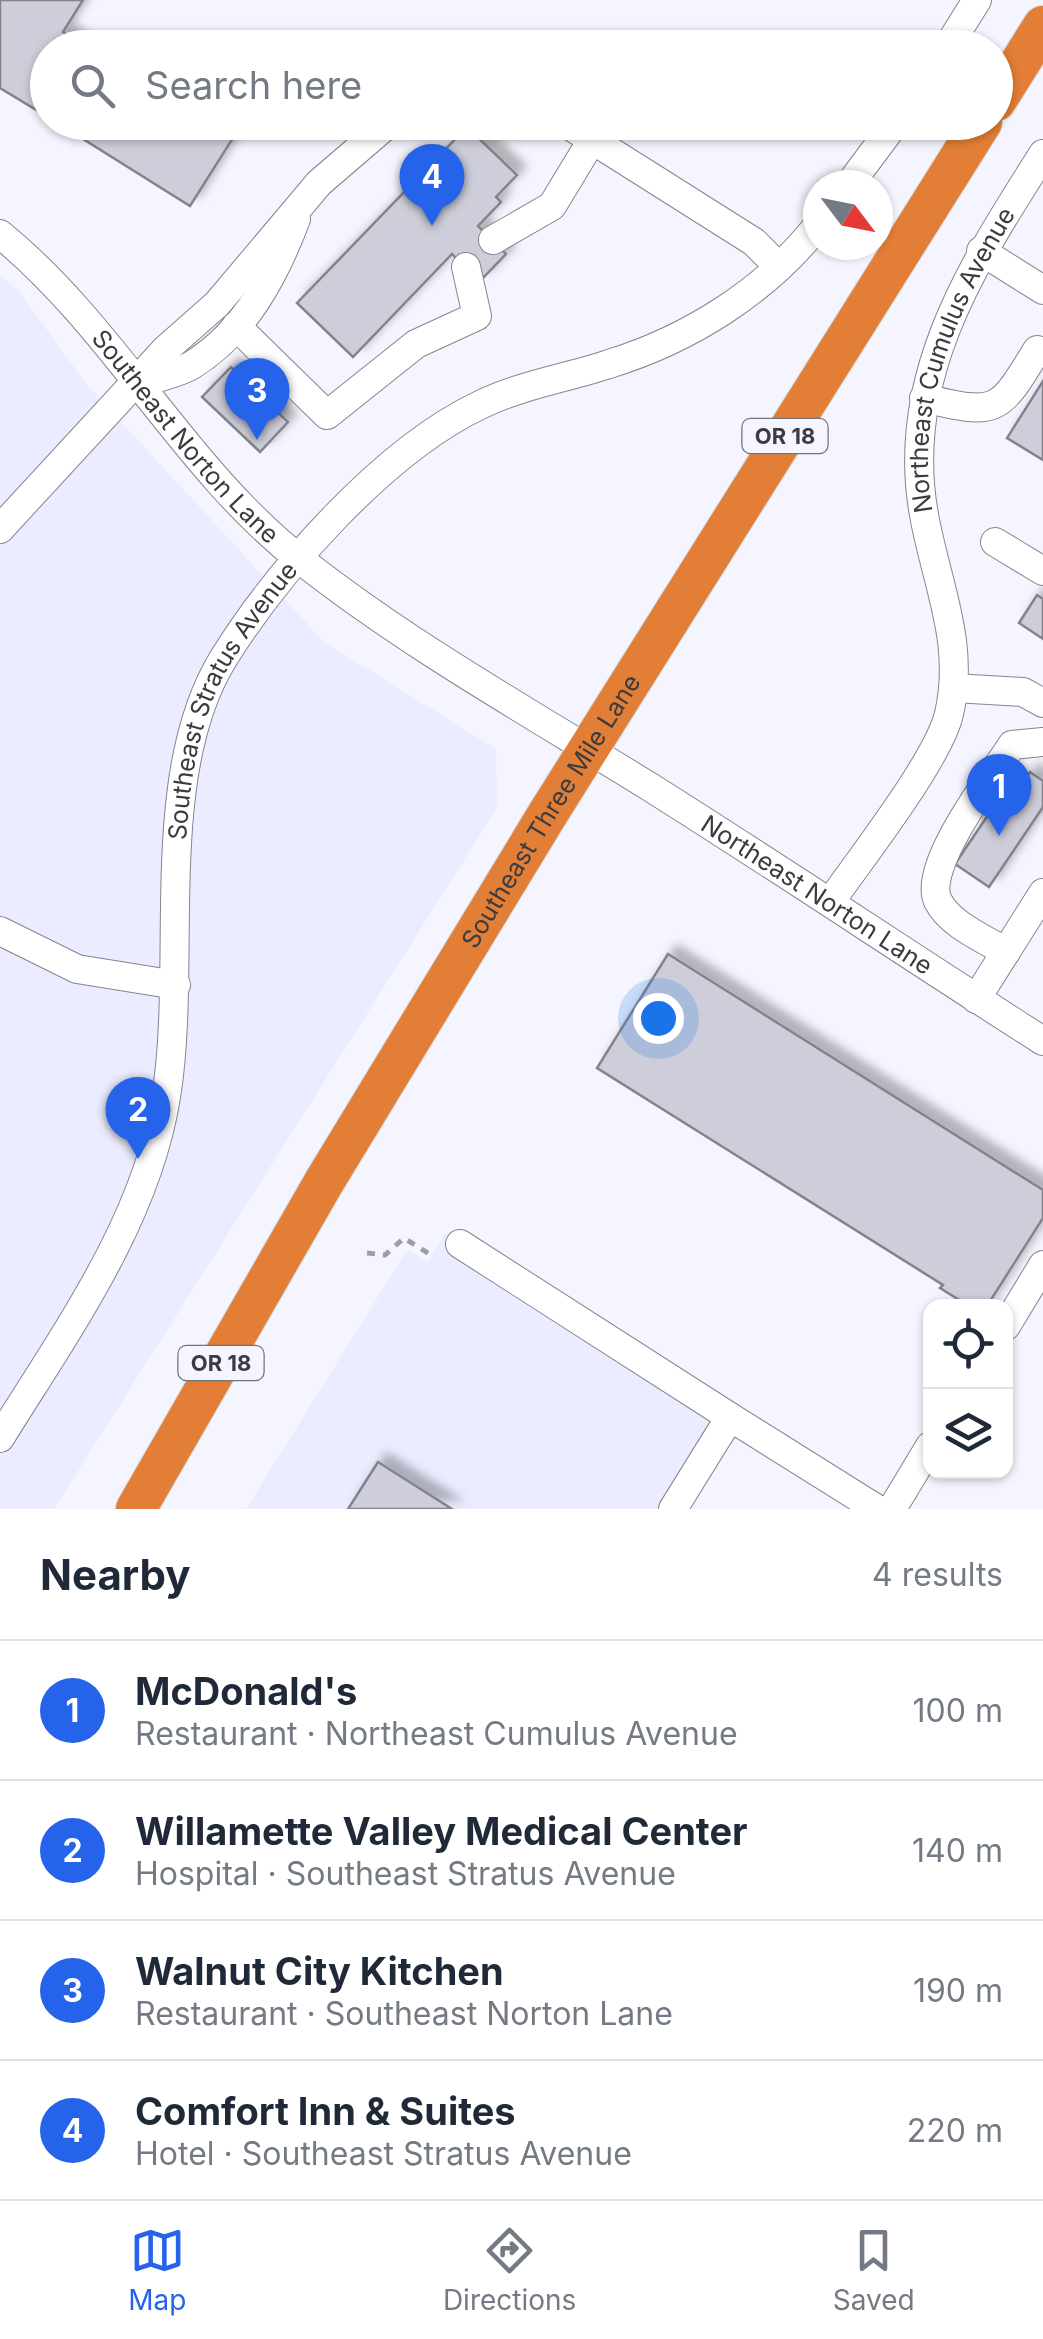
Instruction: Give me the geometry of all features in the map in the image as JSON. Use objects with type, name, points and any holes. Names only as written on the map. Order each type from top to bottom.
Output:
[{"type":"highway","points":[[1013,75],[1043,26]]},
{"type":"highway","name":"Southeast Three Mile Lane","points":[[136,1509],[324,1182],[588,749],[971,140]]},
{"type":"street","points":[[958,30],[976,0]]},
{"type":"street","points":[[0,529],[12,501],[217,304],[262,247],[298,214],[345,157],[367,140]]},
{"type":"street","points":[[493,240],[552,206],[592,140],[754,242],[780,268]]},
{"type":"street","points":[[861,170],[883,140]]},
{"type":"street","name":"Northeast Cumulus Avenue","points":[[832,901],[926,761],[948,719],[954,688],[953,620],[925,519],[920,469],[924,398],[938,342],[981,251],[1043,154]]},
{"type":"street","points":[[139,383],[190,367],[236,326],[278,264],[298,214]]},
{"type":"street","name":"Southeast Norton Lane","points":[[0,234],[78,308],[242,506],[299,559],[400,632],[588,749]]},
{"type":"street","name":"Southeast Stratus Avenue","points":[[0,1438],[80,1309],[120,1236],[148,1169],[166,1099],[176,985],[181,796],[199,710],[221,662],[299,559],[386,468],[448,421],[524,388],[612,364],[673,339],[720,314],[780,268],[803,242]]},
{"type":"street","points":[[981,251],[1043,290]]},
{"type":"street","points":[[236,326],[327,415],[416,344],[476,316],[466,267]]},
{"type":"street","points":[[924,398],[993,407],[1007,400],[1037,350]]},
{"type":"street","points":[[995,542],[1043,571]]},
{"type":"street","points":[[954,688],[1023,692],[1043,703]]},
{"type":"street","points":[[1006,952],[962,926],[938,901],[936,881],[941,859],[1012,745],[1043,742]]},
{"type":"street","name":"Northeast Norton Lane","points":[[588,749],[832,901],[1043,1041]]},
{"type":"street","points":[[976,999],[1043,893]]},
{"type":"street","points":[[0,932],[77,969],[176,985]]},
{"type":"street","points":[[460,1244],[877,1509]]},
{"type":"street","points":[[1013,1314],[1043,1265]]},
{"type":"street","points":[[673,1509],[730,1416]]},
{"type":"street","points":[[892,1509],[923,1458]]},
{"type":"path","points":[[367,1253],[386,1254],[404,1238],[432,1254]]},
{"type":"shaded area","points":[[0,277],[16,288],[88,386],[324,642],[496,749],[497,808],[54,1509],[0,1509]]},
{"type":"shaded area","points":[[445,1233],[714,1404],[731,1432],[729,1448],[688,1509],[246,1509],[407,1250],[428,1262]]},
{"type":"building","points":[[0,0],[83,0],[64,30],[30,30],[30,106],[0,88]]},
{"type":"building","points":[[85,140],[232,140],[190,206]]},
{"type":"building","points":[[454,140],[481,140],[517,175],[496,197],[501,202],[478,226],[506,254],[480,281],[452,254],[353,357],[297,303]]},
{"type":"building","points":[[231,367],[288,422],[260,452],[202,397]]},
{"type":"building","points":[[1043,381],[1043,460],[1007,438]]},
{"type":"building","points":[[1037,595],[1043,599],[1043,639],[1019,623]]},
{"type":"building","points":[[1030,772],[1043,781],[1043,807],[989,887],[955,864],[1009,784],[1018,790]]},
{"type":"building","points":[[668,954],[1043,1190],[1043,1218],[991,1299],[958,1299],[940,1288],[943,1285],[597,1068]]},
{"type":"building","points":[[378,1462],[452,1509],[348,1509]]},
{"type":"place","name":"Comfort Inn & Suites","points":[[432,226]]},
{"type":"place","name":"Walnut City Kitchen","points":[[257,440]]},
{"type":"place","name":"McDonald's","points":[[999,836]]},
{"type":"place","name":"Willamette Valley Medical Center","points":[[138,1159]]}]
